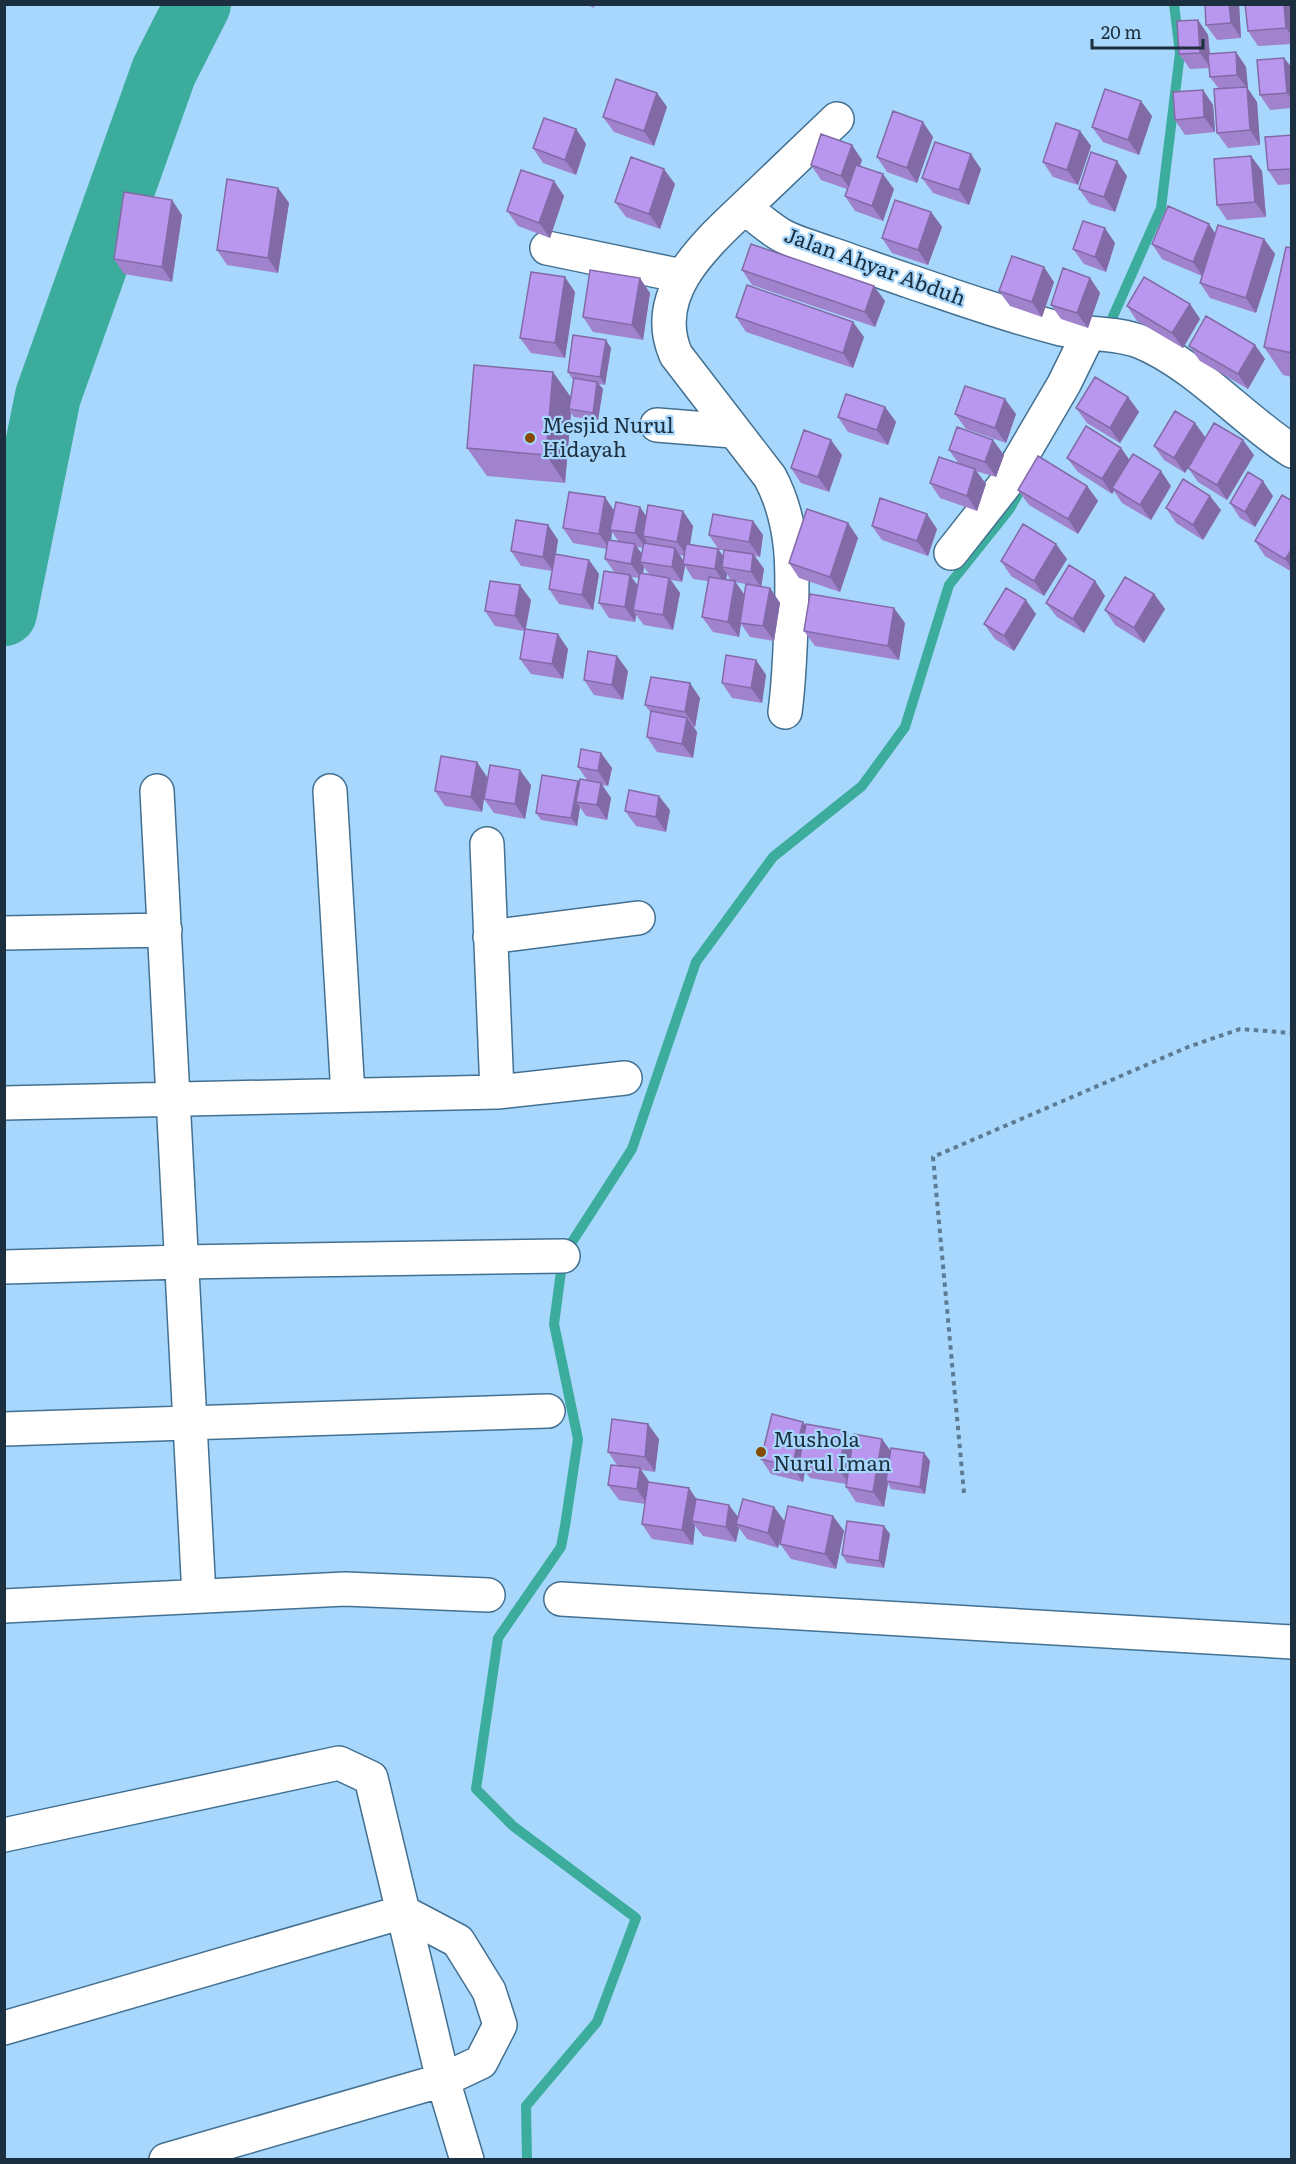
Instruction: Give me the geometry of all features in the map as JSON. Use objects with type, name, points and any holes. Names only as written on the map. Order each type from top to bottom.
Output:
[{"type":"street","points":[[785,712],[790,670],[793,577],[792,543],[779,495],[764,469],[732,431],[676,355],[669,340],[669,309],[682,276],[704,246],[752,213],[837,119]]},
{"type":"street","name":"Jalan Ahyar Abduh","points":[[752,213],[789,239],[1002,313],[1077,332],[1138,341],[1163,352],[1262,431],[1292,451]]},
{"type":"street","points":[[547,248],[682,276]]},
{"type":"street","points":[[951,553],[1006,483],[1064,384],[1089,333]]},
{"type":"street","points":[[657,425],[732,431]]},
{"type":"street","points":[[157,791],[199,1596]]},
{"type":"street","points":[[330,791],[348,1095]]},
{"type":"street","points":[[487,844],[497,1092]]},
{"type":"street","points":[[490,937],[638,918]]},
{"type":"street","points":[[4,933],[165,930]]},
{"type":"street","points":[[4,1103],[497,1092],[626,1078]]},
{"type":"street","points":[[4,1267],[182,1262],[563,1257]]},
{"type":"street","points":[[4,1429],[548,1411]]},
{"type":"street","points":[[4,1606],[345,1589],[488,1595]]},
{"type":"street","points":[[561,1599],[1292,1642]]},
{"type":"street","points":[[4,1835],[339,1763],[371,1778],[443,2080],[467,2160]]},
{"type":"street","points":[[4,2028],[403,1912],[458,1941],[489,1991],[500,2025],[481,2062],[443,2080],[166,2160]]},
{"type":"path","points":[[964,1493],[933,1157],[1188,1047],[1240,1029],[1292,1033]]},
{"type":"building","points":[[1205,4],[1229,4],[1231,23],[1206,25]]},
{"type":"building","points":[[1245,4],[1284,4],[1286,28],[1248,31]]},
{"type":"building","points":[[1198,20],[1200,53],[1179,54],[1177,21]]},
{"type":"building","points":[[1236,52],[1237,75],[1210,77],[1208,54]]},
{"type":"building","points":[[1284,58],[1287,93],[1260,95],[1257,60]]},
{"type":"building","points":[[616,79],[657,93],[644,131],[603,117]]},
{"type":"building","points":[[1247,87],[1250,130],[1217,133],[1214,89]]},
{"type":"building","points":[[1105,89],[1141,101],[1128,140],[1092,127]]},
{"type":"building","points":[[1203,90],[1204,117],[1175,120],[1173,92]]},
{"type":"building","points":[[893,111],[923,122],[907,168],[877,157]]},
{"type":"building","points":[[544,118],[576,129],[565,160],[533,148]]},
{"type":"building","points":[[1056,123],[1080,131],[1067,170],[1043,162]]},
{"type":"building","points":[[821,134],[852,145],[841,176],[811,165]]},
{"type":"building","points":[[1292,135],[1292,169],[1268,170],[1265,137]]},
{"type":"building","points":[[935,142],[971,154],[959,190],[922,178]]},
{"type":"building","points":[[1091,152],[1117,161],[1104,197],[1079,189]]},
{"type":"building","points":[[1251,156],[1255,202],[1217,205],[1214,159]]},
{"type":"building","points":[[631,157],[664,169],[649,214],[615,202]]},
{"type":"building","points":[[856,165],[883,174],[872,206],[845,196]]},
{"type":"building","points":[[521,170],[554,181],[539,223],[507,211]]},
{"type":"building","points":[[227,179],[278,188],[268,258],[217,250]]},
{"type":"building","points":[[124,192],[172,200],[162,267],[114,259]]},
{"type":"building","points":[[895,200],[931,212],[918,250],[882,238]]},
{"type":"building","points":[[1168,206],[1209,224],[1193,262],[1152,244]]},
{"type":"building","points":[[1083,221],[1105,228],[1095,257],[1073,249]]},
{"type":"building","points":[[1218,225],[1264,239],[1246,298],[1200,283]]},
{"type":"building","points":[[751,244],[874,286],[865,312],[742,270]]},
{"type":"building","points":[[1286,247],[1292,248],[1292,353],[1264,347]]},
{"type":"building","points":[[1012,256],[1044,267],[1032,302],[999,291]]},
{"type":"building","points":[[1063,268],[1090,278],[1077,313],[1051,305]]},
{"type":"building","points":[[590,270],[640,278],[632,325],[583,317]]},
{"type":"building","points":[[531,272],[565,277],[555,343],[520,338]]},
{"type":"building","points":[[1144,277],[1190,304],[1172,333],[1127,306]]},
{"type":"building","points":[[747,285],[853,322],[843,353],[736,317]]},
{"type":"building","points":[[1206,316],[1255,345],[1238,374],[1189,346]]},
{"type":"building","points":[[573,335],[606,340],[600,377],[568,372]]},
{"type":"building","points":[[474,365],[553,372],[546,455],[467,448]]},
{"type":"building","points":[[1095,377],[1128,397],[1110,428],[1076,408]]},
{"type":"building","points":[[574,378],[597,382],[593,413],[569,409]]},
{"type":"building","points":[[965,386],[1005,399],[995,428],[955,414]]},
{"type":"building","points":[[846,394],[885,407],[877,430],[838,417]]},
{"type":"building","points":[[1175,411],[1195,423],[1174,458],[1154,446]]},
{"type":"building","points":[[1214,423],[1243,440],[1217,485],[1188,468]]},
{"type":"building","points":[[1086,426],[1121,448],[1102,479],[1067,458]]},
{"type":"building","points":[[957,427],[993,440],[985,462],[949,450]]},
{"type":"building","points":[[804,430],[831,440],[818,477],[791,468]]},
{"type":"building","points":[[1133,454],[1161,471],[1140,505],[1112,488]]},
{"type":"building","points":[[1038,456],[1087,486],[1068,519],[1018,490]]},
{"type":"building","points":[[939,457],[975,469],[967,496],[930,483]]},
{"type":"building","points":[[1248,472],[1263,481],[1245,512],[1230,503]]},
{"type":"building","points":[[1183,479],[1210,496],[1193,525],[1166,508]]},
{"type":"building","points":[[569,492],[605,497],[599,534],[563,528]]},
{"type":"building","points":[[1282,495],[1292,501],[1292,549],[1285,559],[1255,541]]},
{"type":"building","points":[[880,498],[927,514],[917,541],[872,526]]},
{"type":"building","points":[[616,502],[640,507],[635,533],[610,530]]},
{"type":"building","points":[[648,505],[683,511],[677,542],[643,536]]},
{"type":"building","points":[[807,509],[848,523],[830,577],[789,563]]},
{"type":"building","points":[[713,514],[753,521],[749,542],[709,535]]},
{"type":"building","points":[[516,520],[548,525],[543,557],[511,551]]},
{"type":"building","points":[[1023,524],[1056,544],[1034,581],[1001,561]]},
{"type":"building","points":[[608,540],[635,544],[631,564],[605,559]]},
{"type":"building","points":[[644,543],[675,548],[672,567],[640,562]]},
{"type":"building","points":[[686,544],[718,549],[715,569],[683,564]]},
{"type":"building","points":[[724,550],[753,554],[751,572],[722,567]]},
{"type":"building","points":[[555,554],[589,560],[582,595],[549,589]]},
{"type":"building","points":[[1069,565],[1095,581],[1073,619],[1046,603]]},
{"type":"building","points":[[604,571],[630,575],[625,607],[599,603]]},
{"type":"building","points":[[640,573],[669,578],[663,615],[633,610]]},
{"type":"building","points":[[709,577],[735,581],[728,622],[702,617]]},
{"type":"building","points":[[1125,577],[1154,594],[1134,628],[1105,610]]},
{"type":"building","points":[[490,581],[520,585],[515,616],[485,611]]},
{"type":"building","points":[[746,584],[770,588],[763,626],[740,623]]},
{"type":"building","points":[[1006,588],[1026,600],[1004,636],[984,624]]},
{"type":"building","points":[[810,594],[894,608],[888,646],[804,631]]},
{"type":"building","points":[[525,629],[558,634],[552,664],[520,659]]},
{"type":"building","points":[[588,651],[617,656],[612,685],[584,680]]},
{"type":"building","points":[[726,655],[756,660],[751,688],[722,683]]},
{"type":"building","points":[[651,677],[690,683],[685,712],[645,705]]},
{"type":"building","points":[[651,711],[687,718],[682,744],[647,737]]},
{"type":"building","points":[[581,749],[601,753],[598,771],[578,767]]},
{"type":"building","points":[[441,756],[477,762],[471,797],[435,791]]},
{"type":"building","points":[[490,765],[520,770],[515,804],[484,799]]},
{"type":"building","points":[[542,775],[578,781],[571,818],[536,813]]},
{"type":"building","points":[[580,779],[601,783],[597,805],[576,802]]},
{"type":"building","points":[[629,790],[659,796],[656,817],[625,811]]},
{"type":"building","points":[[772,1414],[803,1422],[792,1467],[761,1459]]},
{"type":"building","points":[[612,1419],[648,1424],[645,1457],[608,1452]]},
{"type":"building","points":[[806,1424],[846,1431],[839,1470],[799,1463]]},
{"type":"building","points":[[854,1434],[882,1439],[873,1492],[846,1487]]},
{"type":"building","points":[[891,1448],[924,1453],[920,1487],[886,1481]]},
{"type":"building","points":[[611,1465],[640,1468],[637,1489],[608,1485]]},
{"type":"building","points":[[648,1482],[689,1488],[682,1530],[642,1524]]},
{"type":"building","points":[[696,1499],[729,1505],[726,1527],[692,1521]]},
{"type":"building","points":[[743,1499],[774,1507],[768,1533],[736,1524]]},
{"type":"building","points":[[788,1506],[833,1516],[825,1554],[780,1544]]},
{"type":"building","points":[[847,1521],[884,1526],[879,1561],[842,1555]]},
{"type":"waterway","points":[[4,613],[48,396],[164,71],[198,4]]},
{"type":"waterway","points":[[1107,330],[1161,208],[1180,53],[1174,4]]},
{"type":"waterway","points":[[527,2160],[526,2106],[597,2022],[636,1918],[513,1826],[476,1789],[498,1638],[561,1547],[565,1526],[578,1439],[554,1324],[563,1256],[632,1149],[696,962],[773,857],[862,786],[905,727],[949,585],[1009,510],[1024,484]]},
{"type":"place","name":"Mesjid Nurul Hidayah","points":[[530,438]]},
{"type":"place","name":"Mushola Nurul Iman","points":[[761,1452]]}]
